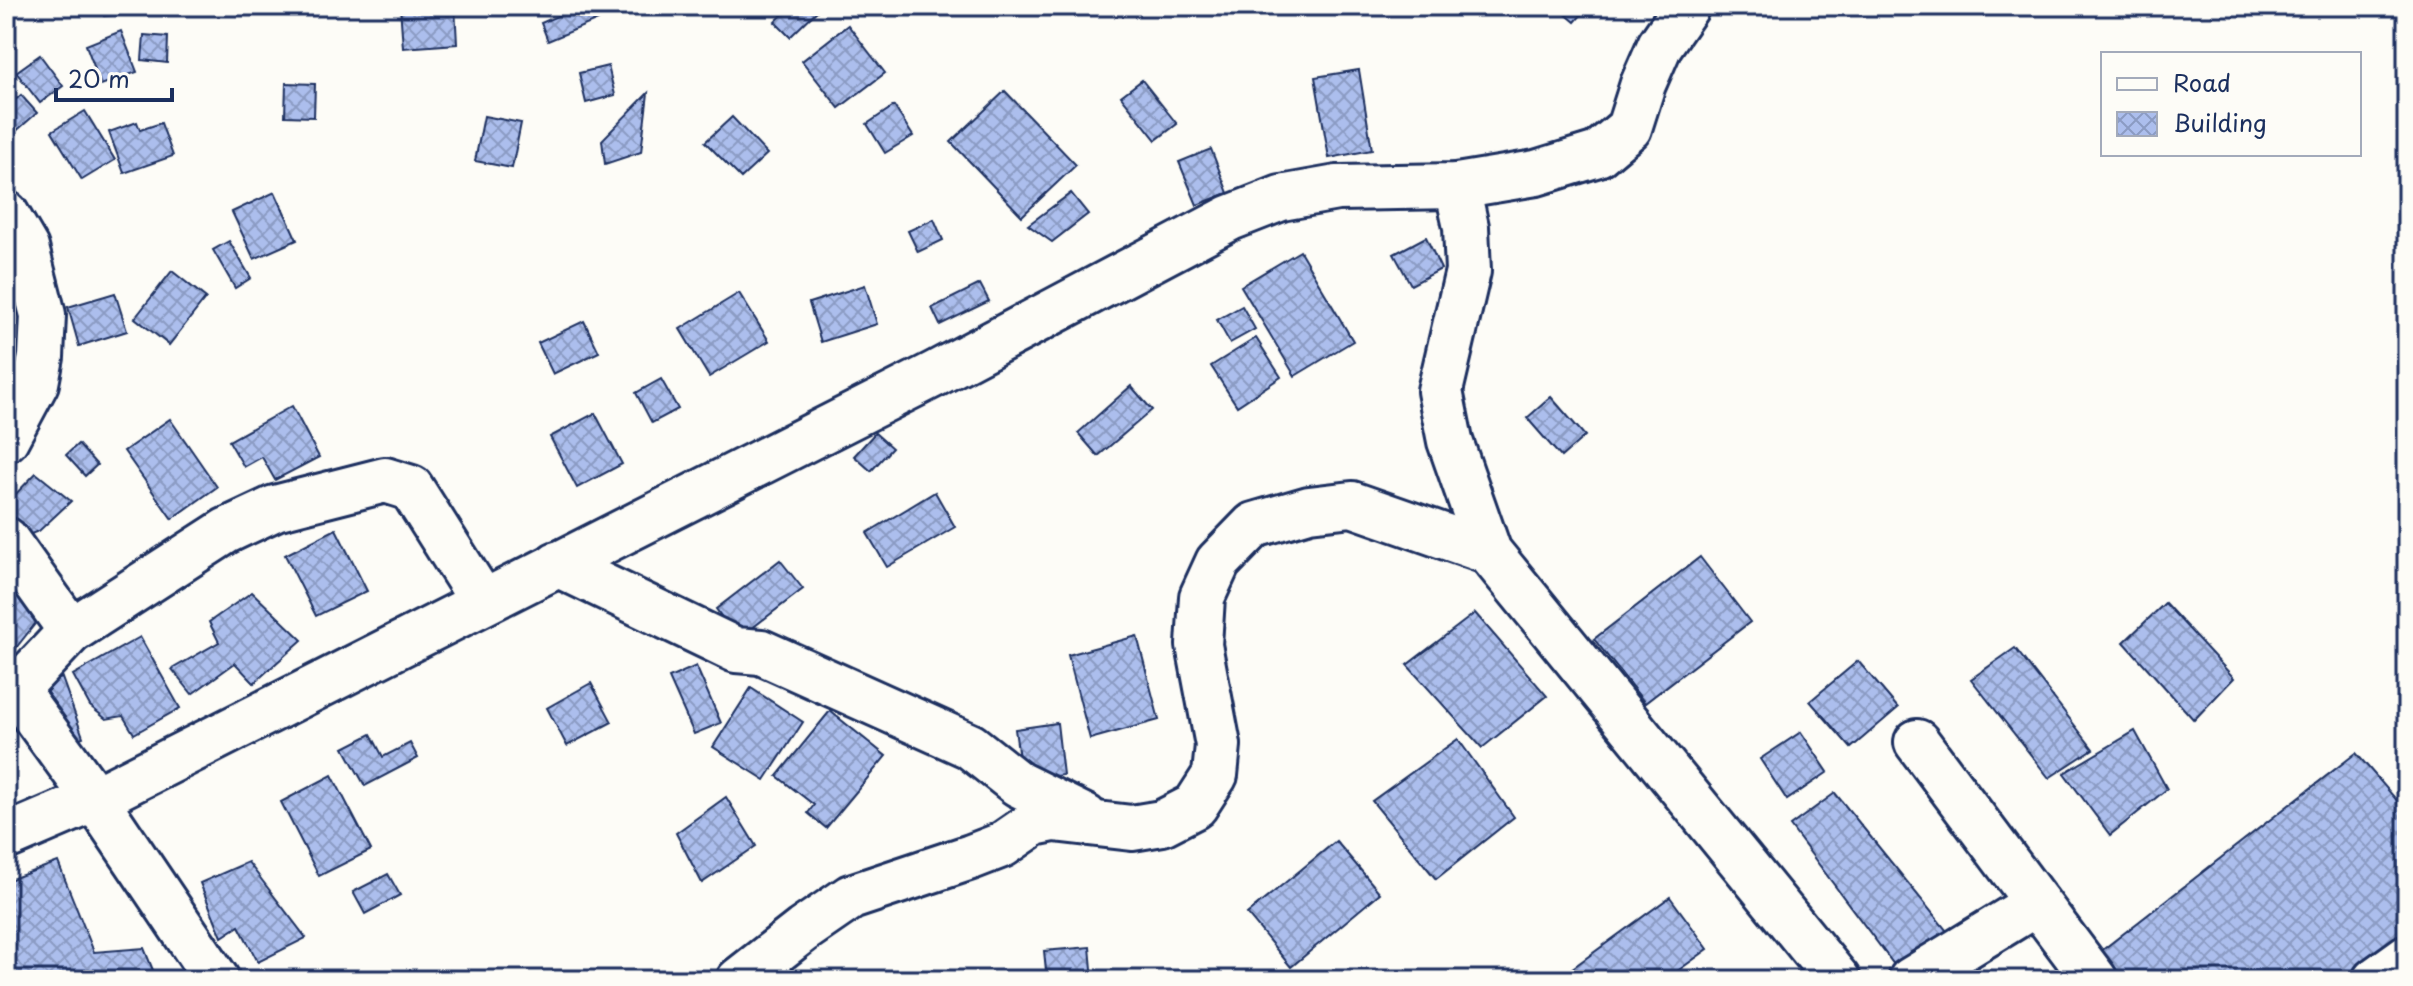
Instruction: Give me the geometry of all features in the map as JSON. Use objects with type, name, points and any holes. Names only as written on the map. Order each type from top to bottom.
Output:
[{"type":"street","points":[[6,837],[95,799],[935,374],[1230,218],[1281,198],[1337,188],[1457,186],[1536,173],[1598,154],[1629,128],[1660,45],[1687,6]]},
{"type":"street","points":[[1457,186],[1466,227],[1468,271],[1440,391],[1450,441],[1489,552],[1838,980]]},
{"type":"street","points":[[6,214],[26,248],[43,315],[36,383],[6,439]]},
{"type":"street","points":[[217,980],[95,799],[22,699],[24,681],[71,631],[226,531],[275,508],[385,480],[411,488],[483,602]]},
{"type":"street","points":[[750,977],[803,930],[851,897],[1002,845],[1034,823],[1054,819],[1132,828],[1162,823],[1195,806],[1215,775],[1218,745],[1199,645],[1202,597],[1218,562],[1254,525],[1309,509],[1352,504],[1489,552]]},
{"type":"street","points":[[6,540],[71,631]]},
{"type":"street","points":[[557,564],[736,650],[761,652],[970,746],[1018,784],[1098,824]]},
{"type":"street","points":[[1917,742],[2095,980]]},
{"type":"street","points":[[1911,980],[2037,903]]},
{"type":"street","points":[[2375,980],[2407,957]]},
{"type":"building","points":[[103,6],[162,6],[163,10],[104,16]]},
{"type":"building","points":[[400,6],[455,6],[457,44],[403,48]]},
{"type":"building","points":[[580,6],[592,6],[598,20],[548,41],[541,23]]},
{"type":"building","points":[[791,6],[822,6],[790,37],[775,22]]},
{"type":"building","points":[[1556,6],[1589,6],[1575,22]]},
{"type":"building","points":[[848,25],[885,73],[839,108],[802,61]]},
{"type":"building","points":[[121,31],[137,72],[101,85],[86,45]]},
{"type":"building","points":[[144,35],[168,37],[167,63],[142,60]]},
{"type":"building","points":[[40,55],[63,86],[40,103],[16,72]]},
{"type":"building","points":[[608,66],[615,95],[586,103],[579,73]]},
{"type":"building","points":[[1359,70],[1372,150],[1329,158],[1315,77]]},
{"type":"building","points":[[1142,80],[1177,124],[1156,140],[1121,96]]},
{"type":"building","points":[[286,83],[315,84],[314,117],[285,116]]},
{"type":"building","points":[[1005,91],[1076,165],[1022,216],[951,142]]},
{"type":"building","points":[[648,93],[641,152],[605,164],[602,140]]},
{"type":"building","points":[[21,95],[37,113],[6,140],[6,108]]},
{"type":"building","points":[[894,106],[913,136],[885,153],[867,124]]},
{"type":"building","points":[[85,111],[115,160],[82,180],[52,131]]},
{"type":"building","points":[[484,116],[521,123],[512,168],[475,161]]},
{"type":"building","points":[[732,117],[767,154],[741,178],[705,142]]},
{"type":"building","points":[[137,122],[140,130],[161,123],[173,156],[124,173],[109,132]]},
{"type":"building","points":[[1211,149],[1228,193],[1197,205],[1179,162]]},
{"type":"building","points":[[275,192],[297,240],[254,259],[232,212]]},
{"type":"building","points":[[1071,193],[1088,214],[1052,242],[1028,225]]},
{"type":"building","points":[[934,219],[943,240],[918,252],[908,231]]},
{"type":"building","points":[[1426,237],[1441,269],[1411,285],[1394,254]]},
{"type":"building","points":[[229,241],[251,278],[235,288],[213,250]]},
{"type":"building","points":[[1300,251],[1353,341],[1295,376],[1241,286]]},
{"type":"building","points":[[172,271],[206,298],[169,345],[135,318]]},
{"type":"building","points":[[980,284],[989,301],[940,325],[932,308]]},
{"type":"building","points":[[865,285],[877,324],[821,342],[809,303]]},
{"type":"building","points":[[115,293],[127,331],[79,346],[68,307]]},
{"type":"building","points":[[739,293],[769,341],[709,377],[680,329]]},
{"type":"building","points":[[1242,306],[1255,329],[1230,343],[1217,320]]},
{"type":"building","points":[[584,321],[599,352],[553,374],[538,343]]},
{"type":"building","points":[[1256,338],[1281,377],[1237,406],[1211,366]]},
{"type":"building","points":[[661,379],[678,409],[652,423],[636,393]]},
{"type":"building","points":[[1131,386],[1152,410],[1098,456],[1078,433]]},
{"type":"building","points":[[1551,397],[1585,436],[1561,457],[1527,418]]},
{"type":"building","points":[[292,406],[319,457],[275,480],[262,457],[244,467],[229,441]]},
{"type":"building","points":[[595,413],[622,464],[577,488],[550,437]]},
{"type":"building","points":[[170,419],[217,487],[172,519],[124,451]]},
{"type":"building","points":[[875,433],[892,448],[871,471],[854,456]]},
{"type":"building","points":[[78,444],[97,465],[85,476],[66,455]]},
{"type":"building","points":[[36,473],[71,501],[39,531],[20,538],[6,522],[6,504]]},
{"type":"building","points":[[935,492],[955,527],[887,567],[867,533]]},
{"type":"building","points":[[336,529],[367,591],[316,616],[285,555]]},
{"type":"building","points":[[1700,557],[1750,622],[1645,703],[1594,639]]},
{"type":"building","points":[[780,560],[803,589],[738,639],[716,609]]},
{"type":"building","points":[[6,579],[46,610],[12,653],[26,663],[6,689]]},
{"type":"building","points":[[252,592],[302,640],[254,683],[235,663],[192,694],[172,669],[219,642],[209,622]]},
{"type":"building","points":[[2165,603],[2234,678],[2194,720],[2124,642]]},
{"type":"building","points":[[1475,613],[1547,696],[1482,748],[1407,665]]},
{"type":"building","points":[[1137,636],[1159,720],[1090,739],[1068,655]]},
{"type":"building","points":[[140,637],[180,708],[134,734],[123,716],[106,719],[90,706],[73,675]]},
{"type":"building","points":[[2015,648],[2093,749],[2049,778],[1971,679]]},
{"type":"building","points":[[1858,661],[1898,708],[1851,748],[1810,701]]},
{"type":"building","points":[[696,666],[721,723],[694,734],[669,678]]},
{"type":"building","points":[[62,678],[83,737],[60,745],[39,686]]},
{"type":"building","points":[[591,683],[612,722],[567,746],[547,708]]},
{"type":"building","points":[[751,688],[803,722],[765,780],[713,747]]},
{"type":"building","points":[[830,711],[886,756],[826,828],[808,813],[814,805],[777,776]]},
{"type":"building","points":[[1057,723],[1063,775],[1022,780],[1015,729]]},
{"type":"building","points":[[2135,731],[2167,789],[2110,835],[2064,773]]},
{"type":"building","points":[[1801,732],[1828,772],[1787,800],[1760,759]]},
{"type":"building","points":[[371,734],[383,757],[410,743],[418,758],[365,786],[344,748]]},
{"type":"building","points":[[1458,739],[1514,817],[1436,879],[1372,801]]},
{"type":"building","points":[[2356,753],[2407,812],[2407,940],[2354,980],[2101,980],[2087,962]]},
{"type":"building","points":[[332,775],[371,850],[319,876],[281,802]]},
{"type":"building","points":[[1835,793],[1951,936],[1901,974],[1790,826]]},
{"type":"building","points":[[726,797],[756,846],[702,883],[676,833]]},
{"type":"building","points":[[1336,841],[1380,893],[1291,967],[1247,914]]},
{"type":"building","points":[[58,862],[94,952],[144,948],[157,980],[6,980],[6,881]]},
{"type":"building","points":[[248,862],[306,938],[258,962],[239,926],[222,937],[200,883]]},
{"type":"building","points":[[388,874],[400,895],[365,914],[353,892]]},
{"type":"building","points":[[1670,897],[1708,949],[1665,980],[1556,980]]},
{"type":"building","points":[[1090,947],[1093,980],[1047,980],[1044,951]]}]
